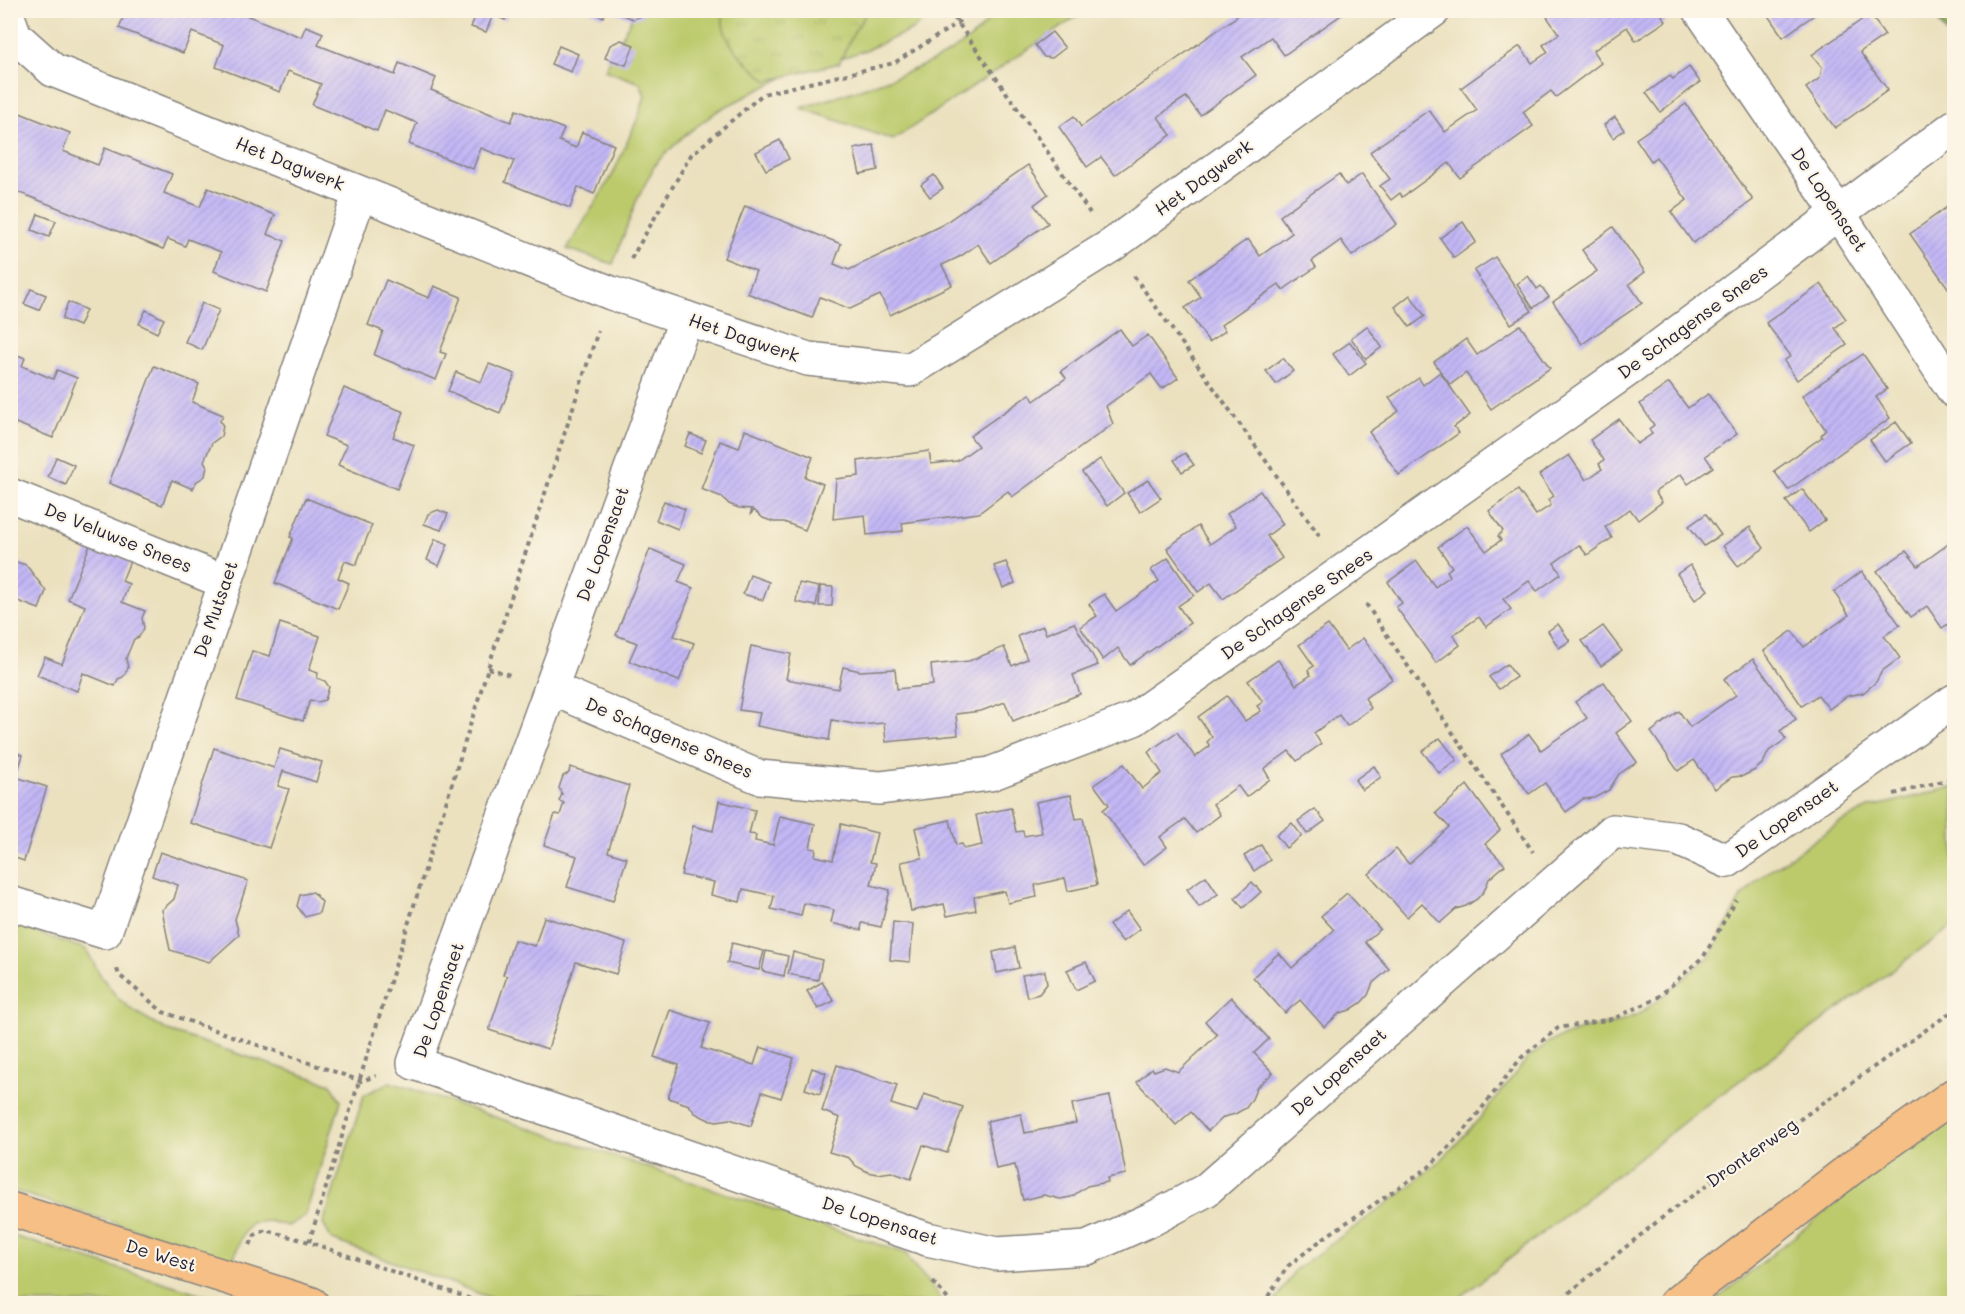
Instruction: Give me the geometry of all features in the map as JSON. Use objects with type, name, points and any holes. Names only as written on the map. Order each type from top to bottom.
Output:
[{"type":"main road","points":[[1675,1304],[1853,1167],[1954,1095]]},
{"type":"main road","name":"De West","points":[[10,1209],[312,1304]]},
{"type":"street","name":"Het Dagwerk","points":[[10,22],[15,36],[53,70],[611,293],[808,359],[910,370],[1112,245],[1434,10]]},
{"type":"street","name":"De Lopensaet","points":[[1700,10],[1839,214],[1954,392]]},
{"type":"street","name":"De Schagense Snees","points":[[551,688],[759,777],[880,788],[990,774],[1134,719],[1633,366],[1954,127]]},
{"type":"street","name":"De Mutsaet","points":[[105,932],[360,193]]},
{"type":"street","name":"De Lopensaet","points":[[686,318],[414,1063],[927,1239],[997,1254],[1087,1248],[1154,1218],[1206,1190],[1613,831],[1678,839],[1727,861],[1954,701]]},
{"type":"street","name":"De Veluwse Snees","points":[[10,495],[225,582]]},
{"type":"street","points":[[10,903],[105,932]]},
{"type":"path","points":[[950,10],[1112,245],[1344,570],[1553,882]]},
{"type":"path","points":[[1884,797],[1954,778]]},
{"type":"path","points":[[1263,1304],[1288,1266],[1325,1237],[1428,1168],[1465,1131],[1521,1058],[1558,1028],[1613,1019],[1656,999],[1704,956],[1738,896]]},
{"type":"path","points":[[105,932],[119,975],[163,1012],[361,1081],[414,1063]]},
{"type":"path","name":"Dronterweg","points":[[1555,1304],[1668,1213],[1954,1010]]},
{"type":"path","points":[[309,1242],[485,1304]]},
{"type":"green space","points":[[724,10],[865,11],[839,63],[767,81],[743,59],[729,41],[723,22]]},
{"type":"green space","points":[[635,11],[934,11],[914,29],[866,50],[788,75],[719,110],[684,136],[656,163],[636,202],[613,264],[567,249],[613,174],[645,96],[640,83],[605,70]]},
{"type":"green space","points":[[993,11],[1085,11],[893,140],[801,108],[878,83],[937,59],[962,45],[981,29]]},
{"type":"green space","points":[[1932,11],[1954,11],[1954,46]]},
{"type":"green space","points":[[1954,787],[1954,925],[1702,1108],[1453,1303],[1274,1303],[1295,1270],[1403,1192],[1445,1156],[1479,1119],[1526,1060],[1549,1042],[1586,1028],[1616,1023],[1637,1015],[1710,956],[1740,899],[1758,879],[1838,824],[1868,808]]},
{"type":"green space","points":[[11,924],[86,949],[101,976],[117,997],[132,1010],[168,1031],[331,1084],[341,1101],[305,1216],[288,1226],[269,1221],[251,1223],[242,1236],[233,1260],[11,1190]]},
{"type":"green space","points":[[390,1082],[908,1254],[909,1260],[943,1303],[503,1303],[332,1240],[323,1224],[364,1095]]},
{"type":"green space","points":[[1954,1115],[1954,1303],[1712,1303],[1864,1180]]},
{"type":"green space","points":[[10,1235],[221,1300],[220,1304],[11,1303]]},
{"type":"building","points":[[126,10],[233,10],[301,37],[306,26],[323,33],[318,45],[395,75],[399,63],[436,78],[431,90],[463,103],[511,122],[516,110],[564,129],[559,141],[576,148],[582,132],[614,145],[594,194],[578,187],[570,208],[505,182],[514,161],[481,148],[473,169],[409,144],[417,123],[385,110],[377,131],[312,105],[321,84],[288,71],[280,92],[216,67],[224,45],[192,32],[183,53],[119,28]]},
{"type":"building","points":[[480,10],[509,10],[505,20]]},
{"type":"building","points":[[588,10],[606,10],[603,17]]},
{"type":"building","points":[[645,10],[643,16],[633,19],[612,11]]},
{"type":"building","points":[[1233,10],[1337,10],[1341,15],[1284,55],[1271,37],[1242,57],[1256,75],[1200,115],[1186,97],[1172,106],[1158,117],[1171,135],[1115,175],[1101,157],[1087,167],[1059,127],[1074,116],[1081,127],[1236,17]]},
{"type":"building","points":[[1556,10],[1658,10],[1666,21],[1636,41],[1627,27],[1593,51],[1601,63],[1556,97],[1551,91],[1523,112],[1533,126],[1460,178],[1449,163],[1402,197],[1400,193],[1391,200],[1380,186],[1390,179],[1370,152],[1429,110],[1445,132],[1477,110],[1461,88],[1520,46],[1532,63],[1548,52],[1543,45],[1559,34],[1547,17]]},
{"type":"building","points":[[1764,10],[1821,10],[1783,37]]},
{"type":"building","points":[[477,12],[492,17],[486,32],[471,27]]},
{"type":"building","points":[[1870,14],[1885,35],[1860,52],[1888,90],[1835,128],[1806,88],[1820,78],[1822,67],[1812,55]]},
{"type":"building","points":[[1052,32],[1065,48],[1052,58],[1044,57],[1035,45]]},
{"type":"building","points":[[621,40],[634,45],[626,65],[605,58],[610,45]]},
{"type":"building","points":[[559,46],[578,54],[571,72],[551,64]]},
{"type":"building","points":[[1689,67],[1700,82],[1660,112],[1646,93],[1670,76],[1673,79]]},
{"type":"building","points":[[1686,104],[1753,200],[1693,243],[1671,212],[1687,200],[1656,157],[1651,161],[1636,139]]},
{"type":"building","points":[[10,109],[70,133],[63,151],[98,165],[105,148],[172,174],[164,193],[200,207],[208,188],[275,215],[267,234],[285,241],[266,292],[214,271],[221,252],[188,239],[185,246],[168,239],[163,249],[10,189],[16,171],[10,168]]},
{"type":"building","points":[[1615,117],[1624,130],[1613,138],[1604,125]]},
{"type":"building","points":[[780,140],[789,159],[766,170],[756,152]]},
{"type":"building","points":[[874,145],[878,170],[860,174],[854,149]]},
{"type":"building","points":[[1028,165],[1048,194],[1034,205],[1048,223],[991,263],[978,244],[942,265],[952,285],[890,315],[880,295],[850,309],[820,297],[812,318],[747,293],[756,271],[724,258],[745,206],[841,244],[834,264],[849,270],[942,225]]},
{"type":"building","points":[[1339,174],[1346,185],[1362,174],[1397,224],[1352,256],[1341,240],[1312,261],[1316,267],[1283,290],[1279,284],[1221,325],[1225,331],[1209,342],[1185,308],[1201,297],[1189,280],[1248,239],[1260,256],[1292,233],[1280,216]]},
{"type":"building","points":[[934,175],[943,188],[930,197],[921,185]]},
{"type":"building","points":[[1954,202],[1954,290],[1951,292],[1910,234]]},
{"type":"building","points":[[38,214],[56,221],[49,237],[32,230]]},
{"type":"building","points":[[1463,222],[1476,242],[1454,258],[1440,238]]},
{"type":"building","points":[[1613,227],[1645,272],[1629,284],[1642,303],[1582,344],[1553,302],[1597,271],[1582,250]]},
{"type":"building","points":[[1495,257],[1532,311],[1511,324],[1474,271]]},
{"type":"building","points":[[1528,276],[1537,289],[1541,286],[1549,297],[1533,308],[1517,284]]},
{"type":"building","points":[[386,280],[429,298],[434,286],[461,297],[440,352],[446,354],[436,380],[374,355],[383,331],[368,325]]},
{"type":"building","points":[[1821,284],[1846,319],[1835,328],[1847,345],[1797,380],[1784,361],[1791,356],[1766,323]]},
{"type":"building","points":[[31,289],[46,295],[39,310],[24,304]]},
{"type":"building","points":[[1410,295],[1425,316],[1410,327],[1395,307]]},
{"type":"building","points":[[68,302],[86,310],[79,326],[62,319]]},
{"type":"building","points":[[202,303],[219,310],[202,350],[185,342]]},
{"type":"building","points":[[146,310],[164,319],[157,333],[139,324]]},
{"type":"building","points":[[1520,325],[1550,368],[1491,409],[1466,373],[1450,385],[1434,362],[1466,339],[1477,355]]},
{"type":"building","points":[[1367,326],[1382,347],[1366,359],[1351,338]]},
{"type":"building","points":[[1120,329],[1132,346],[1148,335],[1178,378],[1162,389],[1151,374],[1106,406],[1113,424],[1012,497],[1008,491],[979,513],[902,523],[903,531],[867,535],[865,515],[833,519],[836,479],[859,476],[858,461],[929,451],[931,464],[957,461],[978,446],[970,436],[1030,394],[1034,401],[1066,378],[1061,371]]},
{"type":"building","points":[[1350,342],[1366,363],[1349,376],[1333,354]]},
{"type":"building","points":[[10,352],[25,358],[22,366],[53,379],[57,370],[77,378],[53,438],[16,423],[10,435]]},
{"type":"building","points":[[1863,354],[1887,389],[1876,397],[1890,418],[1788,490],[1774,471],[1822,437],[1821,435],[1826,430],[1802,396]]},
{"type":"building","points":[[1283,358],[1293,371],[1276,384],[1266,371]]},
{"type":"building","points":[[489,364],[515,374],[500,413],[448,391],[456,372],[481,382]]},
{"type":"building","points":[[154,366],[199,384],[192,402],[223,415],[220,421],[223,426],[221,436],[212,443],[204,461],[207,466],[205,476],[196,482],[193,489],[172,480],[162,505],[109,483]]},
{"type":"building","points":[[1440,372],[1470,415],[1454,427],[1459,433],[1399,475],[1369,432],[1399,411],[1389,398],[1419,378],[1423,385]]},
{"type":"building","points":[[1669,383],[1688,408],[1708,394],[1737,434],[1705,456],[1713,467],[1688,484],[1681,474],[1655,492],[1662,502],[1638,520],[1630,509],[1605,527],[1612,538],[1587,555],[1579,545],[1554,563],[1561,574],[1537,591],[1529,581],[1503,599],[1511,609],[1486,627],[1479,617],[1453,635],[1460,645],[1436,663],[1396,607],[1402,603],[1388,582],[1417,561],[1435,587],[1450,576],[1447,571],[1452,567],[1438,547],[1467,526],[1486,551],[1501,540],[1498,536],[1503,531],[1489,511],[1518,490],[1536,515],[1551,505],[1548,500],[1554,496],[1539,475],[1569,455],[1586,480],[1602,469],[1599,464],[1604,460],[1590,440],[1619,419],[1637,444],[1652,434],[1649,429],[1654,425],[1640,404]]},
{"type":"building","points":[[344,388],[404,412],[393,437],[414,445],[397,489],[338,465],[347,445],[324,436]]},
{"type":"building","points":[[1896,422],[1911,443],[1885,461],[1870,440]]},
{"type":"building","points":[[745,430],[813,457],[805,477],[823,484],[805,530],[784,522],[774,522],[763,518],[754,510],[750,515],[752,509],[739,508],[729,504],[722,497],[701,489],[720,441],[739,448]]},
{"type":"building","points":[[690,434],[706,440],[701,453],[685,446]]},
{"type":"building","points":[[1185,453],[1194,465],[1182,472],[1174,460]]},
{"type":"building","points":[[56,457],[74,465],[66,485],[48,477]]},
{"type":"building","points":[[1100,459],[1124,493],[1107,506],[1082,472]]},
{"type":"building","points":[[1148,480],[1161,498],[1140,512],[1127,493]]},
{"type":"building","points":[[1802,489],[1825,520],[1809,532],[1786,501]]},
{"type":"building","points":[[1260,491],[1283,524],[1267,536],[1282,558],[1223,599],[1211,583],[1198,592],[1167,548],[1198,526],[1210,544],[1236,526],[1227,514]]},
{"type":"building","points":[[306,498],[372,525],[356,565],[345,561],[338,578],[349,583],[338,609],[275,583]]},
{"type":"building","points":[[664,501],[685,509],[678,529],[656,520]]},
{"type":"building","points":[[438,510],[448,514],[441,530],[424,524],[428,514]]},
{"type":"building","points":[[1706,514],[1721,535],[1704,546],[1689,526]]},
{"type":"building","points":[[1750,527],[1764,548],[1738,566],[1723,546]]},
{"type":"building","points":[[435,539],[448,544],[439,566],[427,560]]},
{"type":"building","points":[[1954,540],[1954,620],[1942,628],[1927,606],[1911,617],[1877,571],[1906,551],[1918,566]]},
{"type":"building","points":[[90,545],[130,561],[122,581],[129,584],[122,602],[145,611],[142,618],[144,628],[139,637],[134,639],[126,658],[128,668],[115,686],[83,673],[77,691],[37,675],[45,657],[62,664],[85,606],[68,599]]},
{"type":"building","points":[[650,549],[686,564],[678,582],[693,588],[674,636],[694,643],[679,681],[629,661],[637,643],[616,635]]},
{"type":"building","points":[[1168,558],[1194,595],[1178,606],[1190,623],[1130,665],[1118,648],[1103,660],[1080,627],[1097,616],[1089,604],[1104,594],[1116,611],[1159,581],[1151,570]]},
{"type":"building","points":[[13,561],[26,565],[46,591],[39,609],[10,598],[10,567]]},
{"type":"building","points":[[1006,562],[1015,583],[1003,588],[994,566]]},
{"type":"building","points":[[1690,565],[1708,590],[1695,600],[1677,574]]},
{"type":"building","points":[[1862,571],[1900,625],[1884,636],[1900,658],[1882,671],[1876,682],[1863,693],[1847,696],[1829,709],[1818,695],[1802,706],[1764,651],[1792,631],[1804,647],[1849,615],[1834,592]]},
{"type":"building","points":[[750,575],[769,582],[763,600],[743,594]]},
{"type":"building","points":[[799,583],[819,587],[816,606],[796,602]]},
{"type":"building","points":[[820,586],[833,587],[832,606],[819,606]]},
{"type":"building","points":[[280,623],[320,636],[309,670],[318,673],[317,678],[325,681],[329,687],[325,700],[318,702],[310,700],[303,721],[237,700],[252,651],[270,656]]},
{"type":"building","points":[[1074,623],[1098,665],[1073,675],[1080,694],[1013,721],[1005,702],[981,711],[956,714],[958,735],[886,742],[884,723],[859,725],[832,720],[829,740],[757,726],[760,713],[739,710],[751,646],[791,654],[786,679],[838,689],[843,667],[860,671],[895,669],[897,689],[933,685],[931,665],[969,661],[1004,647],[1012,666],[1027,659],[1018,636],[1043,626],[1046,634]]},
{"type":"building","points":[[1558,624],[1570,641],[1559,648],[1548,631]]},
{"type":"building","points":[[1328,625],[1346,650],[1363,638],[1392,679],[1365,698],[1371,708],[1347,726],[1339,715],[1314,733],[1321,744],[1297,761],[1289,751],[1264,769],[1270,779],[1246,797],[1238,786],[1213,804],[1220,815],[1196,833],[1185,819],[1160,837],[1167,847],[1143,865],[1103,810],[1109,805],[1094,785],[1124,764],[1142,789],[1162,773],[1148,752],[1177,732],[1195,757],[1210,746],[1207,742],[1212,737],[1198,717],[1227,696],[1245,721],[1261,711],[1257,706],[1263,702],[1248,681],[1278,660],[1296,685],[1311,675],[1308,670],[1314,666],[1299,645]]},
{"type":"building","points":[[1603,626],[1622,651],[1601,666],[1582,641]]},
{"type":"building","points":[[1753,659],[1796,719],[1780,731],[1786,739],[1769,751],[1763,763],[1755,770],[1743,776],[1732,777],[1715,789],[1694,760],[1678,771],[1651,732],[1679,711],[1690,727],[1736,695],[1724,679]]},
{"type":"building","points":[[1507,664],[1516,677],[1499,689],[1489,677]]},
{"type":"building","points":[[1604,682],[1632,721],[1616,733],[1637,762],[1619,774],[1609,790],[1594,798],[1583,799],[1566,812],[1545,783],[1529,794],[1501,754],[1529,734],[1541,750],[1587,718],[1575,702]]},
{"type":"building","points":[[1440,738],[1457,760],[1439,773],[1422,751]]},
{"type":"building","points":[[214,748],[274,768],[280,749],[322,762],[316,782],[283,771],[278,786],[289,789],[269,848],[190,823]]},
{"type":"building","points":[[10,751],[23,755],[16,777],[47,787],[24,861],[10,856]]},
{"type":"building","points":[[1374,766],[1381,777],[1362,790],[1355,780]]},
{"type":"building","points":[[570,767],[629,786],[608,852],[627,858],[613,901],[567,887],[577,856],[544,845],[555,814],[560,815],[564,803],[559,801],[562,794],[559,788],[563,776],[569,773]]},
{"type":"building","points":[[1467,785],[1500,830],[1485,844],[1505,865],[1489,879],[1484,891],[1477,899],[1456,909],[1440,923],[1422,903],[1407,917],[1369,874],[1396,849],[1409,864],[1429,846],[1449,827],[1436,813]]},
{"type":"building","points":[[1071,795],[1076,819],[1083,818],[1097,885],[1068,891],[1065,878],[1035,885],[1037,897],[1008,903],[1005,891],[974,897],[976,910],[947,916],[944,904],[911,911],[901,862],[922,858],[915,828],[950,820],[956,845],[962,844],[964,849],[982,845],[976,815],[1011,808],[1016,832],[1023,831],[1024,836],[1042,833],[1036,802]]},
{"type":"building","points":[[719,801],[755,810],[749,834],[756,835],[755,841],[773,845],[780,816],[815,824],[810,848],[816,849],[815,856],[833,860],[841,824],[877,833],[870,862],[876,863],[871,885],[890,890],[881,927],[862,923],[861,930],[831,923],[834,910],[804,903],[801,916],[771,909],[774,896],[743,889],[740,902],[711,895],[714,882],[681,875],[693,826],[713,831]]},
{"type":"building","points":[[1315,809],[1325,821],[1307,834],[1298,821]]},
{"type":"building","points":[[1292,823],[1302,836],[1286,848],[1276,835]]},
{"type":"building","points":[[1261,845],[1270,860],[1254,871],[1244,856]]},
{"type":"building","points":[[160,852],[248,881],[235,919],[239,935],[209,962],[170,950],[162,910],[174,899],[178,885],[152,876]]},
{"type":"building","points":[[1206,876],[1218,894],[1199,907],[1187,889]]},
{"type":"building","points":[[1252,882],[1261,892],[1243,908],[1235,898]]},
{"type":"building","points":[[313,892],[322,902],[319,913],[305,917],[297,906],[300,895]]},
{"type":"building","points":[[1347,893],[1380,929],[1365,942],[1389,969],[1373,983],[1368,995],[1361,1003],[1340,1013],[1324,1027],[1300,1000],[1285,1013],[1253,977],[1279,953],[1292,968],[1334,930],[1321,916]]},
{"type":"building","points":[[1127,911],[1140,929],[1123,942],[1109,925]]},
{"type":"building","points":[[544,917],[626,943],[616,974],[576,962],[548,1049],[489,1030],[507,976],[503,975],[514,940],[535,946]]},
{"type":"building","points":[[893,922],[913,924],[910,962],[890,960]]},
{"type":"building","points":[[732,943],[764,951],[759,970],[727,963]]},
{"type":"building","points":[[1015,947],[1019,968],[997,973],[993,952]]},
{"type":"building","points":[[766,951],[788,956],[784,976],[762,971]]},
{"type":"building","points":[[793,952],[822,960],[818,980],[788,974]]},
{"type":"building","points":[[1086,962],[1095,981],[1076,990],[1067,970]]},
{"type":"building","points":[[1045,971],[1047,984],[1039,994],[1027,997],[1022,975]]},
{"type":"building","points":[[822,982],[834,1001],[818,1009],[807,991]]},
{"type":"building","points":[[1231,997],[1269,1039],[1254,1053],[1273,1073],[1257,1087],[1246,1108],[1224,1117],[1208,1131],[1191,1112],[1176,1125],[1137,1082],[1152,1068],[1154,1071],[1165,1067],[1178,1072],[1217,1035],[1205,1021]]},
{"type":"building","points":[[670,1010],[710,1023],[701,1048],[754,1065],[760,1047],[794,1058],[781,1098],[762,1092],[751,1126],[730,1119],[717,1121],[707,1119],[695,1113],[689,1105],[668,1098],[679,1065],[654,1057]]},
{"type":"building","points":[[837,1065],[897,1085],[891,1104],[917,1112],[924,1094],[963,1107],[947,1153],[923,1145],[911,1179],[891,1172],[878,1174],[868,1172],[856,1166],[849,1158],[829,1152],[840,1118],[822,1111]]},
{"type":"building","points":[[812,1068],[826,1073],[820,1094],[805,1089]]},
{"type":"building","points":[[1110,1096],[1126,1174],[1107,1178],[1108,1182],[1087,1186],[1071,1197],[1060,1199],[1044,1195],[1023,1200],[1015,1165],[996,1169],[987,1121],[1021,1114],[1025,1133],[1076,1123],[1072,1104]]}]
